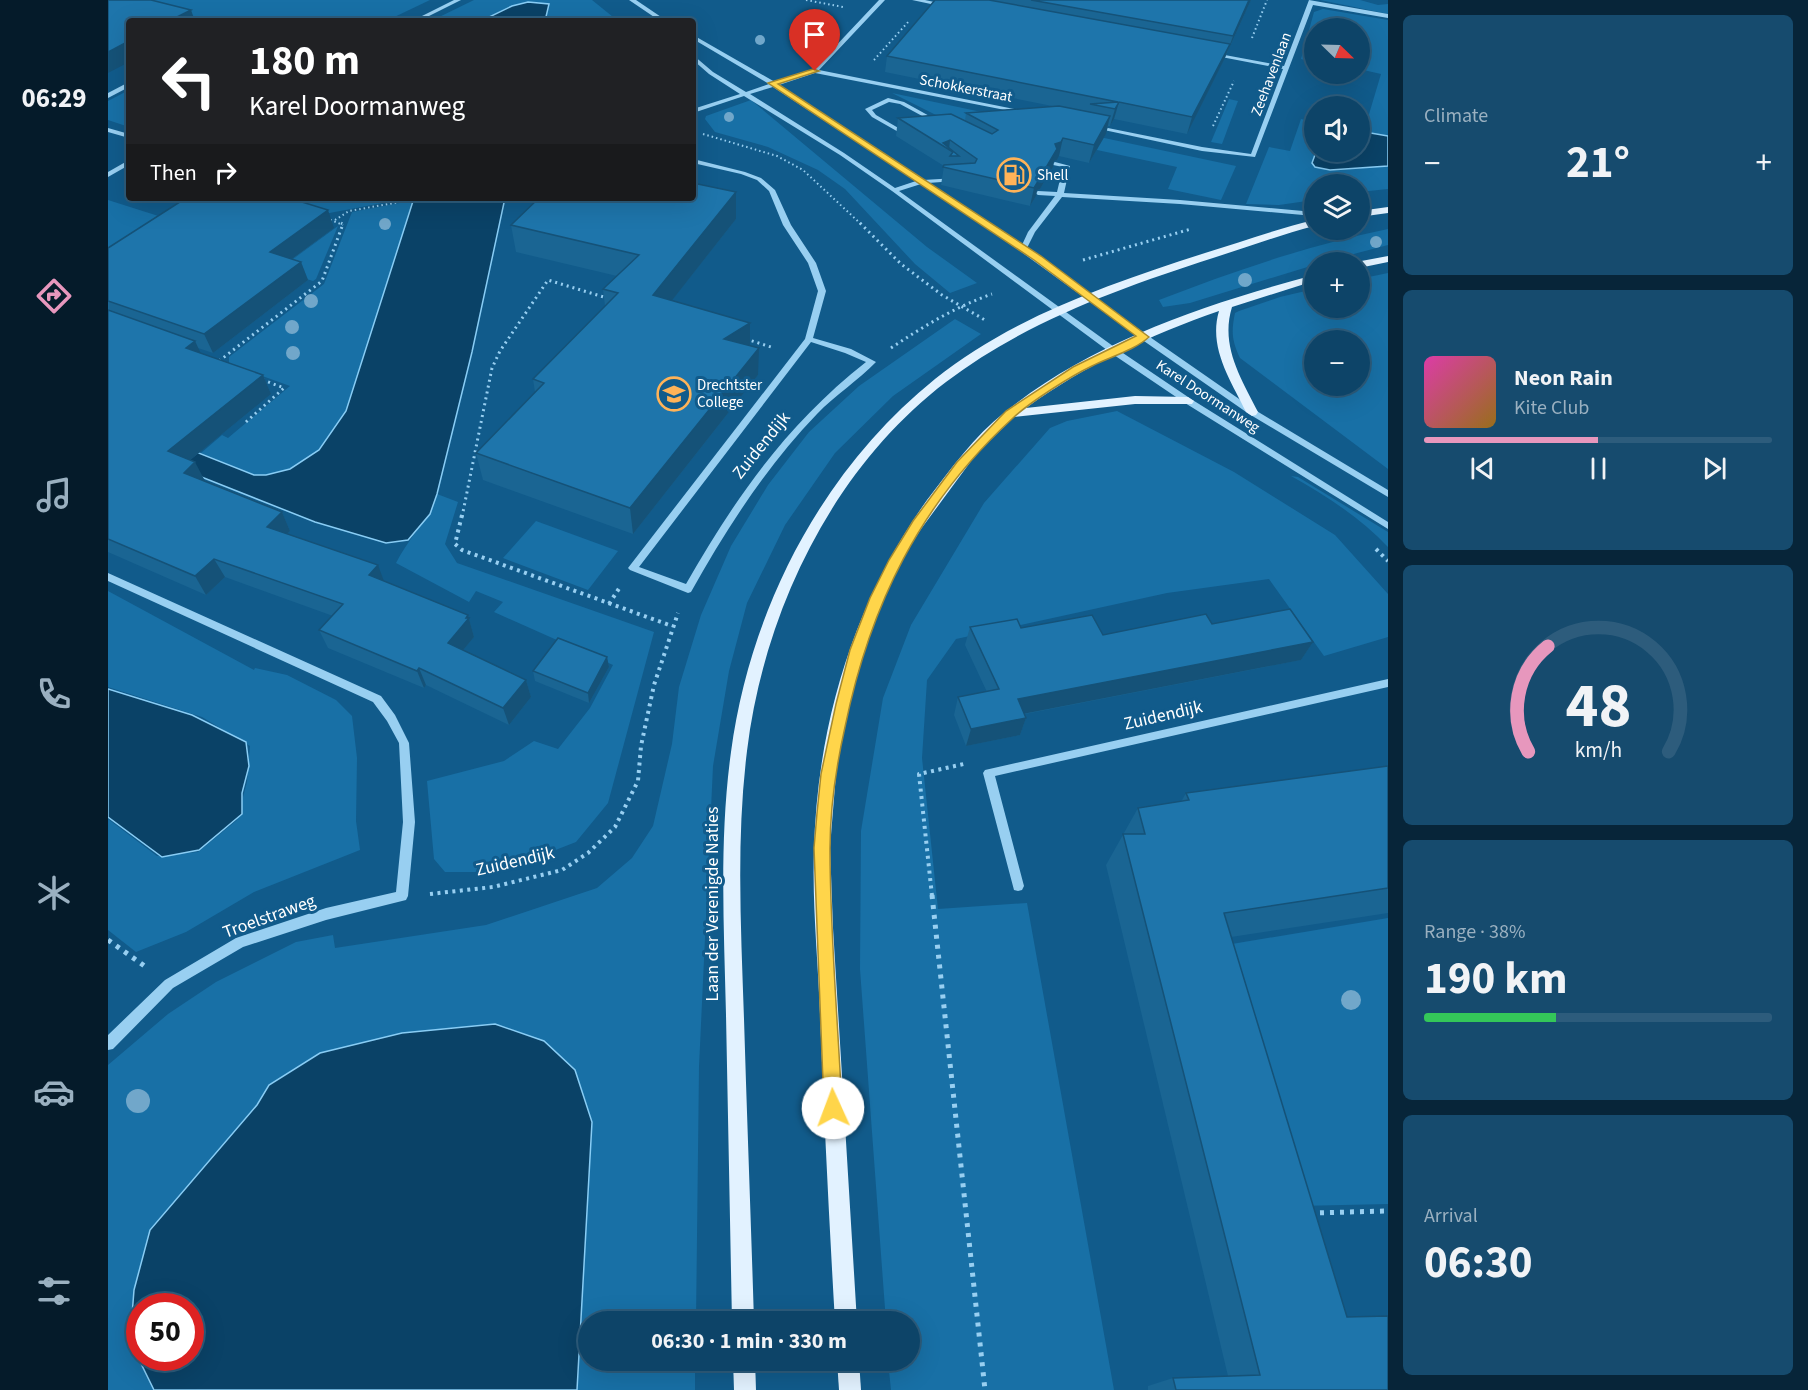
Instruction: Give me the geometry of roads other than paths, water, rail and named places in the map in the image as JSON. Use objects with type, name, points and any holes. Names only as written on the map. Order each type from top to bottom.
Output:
[{"type":"main road","points":[[1370,212],[1388,210]]},
{"type":"main road","name":"Laan der Verenigde Naties","points":[[743,1311],[731,877],[738,764],[745,714],[756,668],[793,564],[815,522],[872,445],[900,415],[987,348],[1059,311],[1147,275],[1304,226]]},
{"type":"main road","points":[[1370,263],[1388,259]]},
{"type":"main road","points":[[845,1311],[833,1119],[822,848],[828,774],[856,650],[876,598],[917,524],[961,465],[1010,414],[1077,369],[1144,337],[1227,303],[1304,281]]},
{"type":"main road","points":[[1227,303],[1221,320],[1220,338],[1225,356],[1252,412]]},
{"type":"main road","points":[[1010,414],[1135,400],[1188,401]]},
{"type":"main road","points":[[744,1371],[745,1390]]},
{"type":"main road","points":[[849,1371],[850,1390]]},
{"type":"street","points":[[421,18],[458,0]]},
{"type":"street","points":[[632,0],[659,18]]},
{"type":"street","points":[[696,110],[772,83],[815,71],[882,0]]},
{"type":"street","points":[[915,0],[953,7]]},
{"type":"street","points":[[1311,2],[1388,16]]},
{"type":"street","name":"Zeehavenlaan","points":[[1088,126],[1202,149],[1253,156],[1311,2]]},
{"type":"street","name":"Karel Doormanweg","points":[[696,39],[772,83],[1053,268],[1144,337],[1252,412],[1388,494]]},
{"type":"street","points":[[1205,53],[1286,68]]},
{"type":"street","name":"Karel Doormanweg","points":[[696,60],[711,73],[894,190],[1114,351],[1188,401],[1388,526]]},
{"type":"street","name":"Schokkerstraat","points":[[815,71],[1030,114]]},
{"type":"street","points":[[108,96],[126,86]]},
{"type":"street","points":[[904,133],[874,116],[868,109],[888,100],[902,103],[948,127]]},
{"type":"street","points":[[108,130],[126,135]]},
{"type":"street","points":[[696,162],[751,176],[759,179],[772,190],[787,225],[812,263],[822,291],[809,339]]},
{"type":"street","points":[[108,175],[126,164]]},
{"type":"street","points":[[1023,249],[1032,232],[1060,194],[1067,166],[1055,164]]},
{"type":"street","points":[[894,190],[921,182],[960,178]]},
{"type":"street","points":[[1038,193],[1180,201],[1304,213]]},
{"type":"street","name":"Zuidendijk","points":[[809,339],[848,351],[872,362],[828,397],[768,463],[733,510],[688,589],[633,568],[798,355],[809,339]]},
{"type":"street","name":"Troelstraweg","points":[[108,577],[377,699],[391,718],[404,743],[409,822],[402,896],[326,915],[240,942],[169,984],[108,1044]]},
{"type":"street","name":"Zuidendijk","points":[[1018,886],[989,773],[1388,683]]},
{"type":"place","name":"Shell","points":[[1014,175]]},
{"type":"place","name":"Drechtster College","points":[[674,394]]}]
